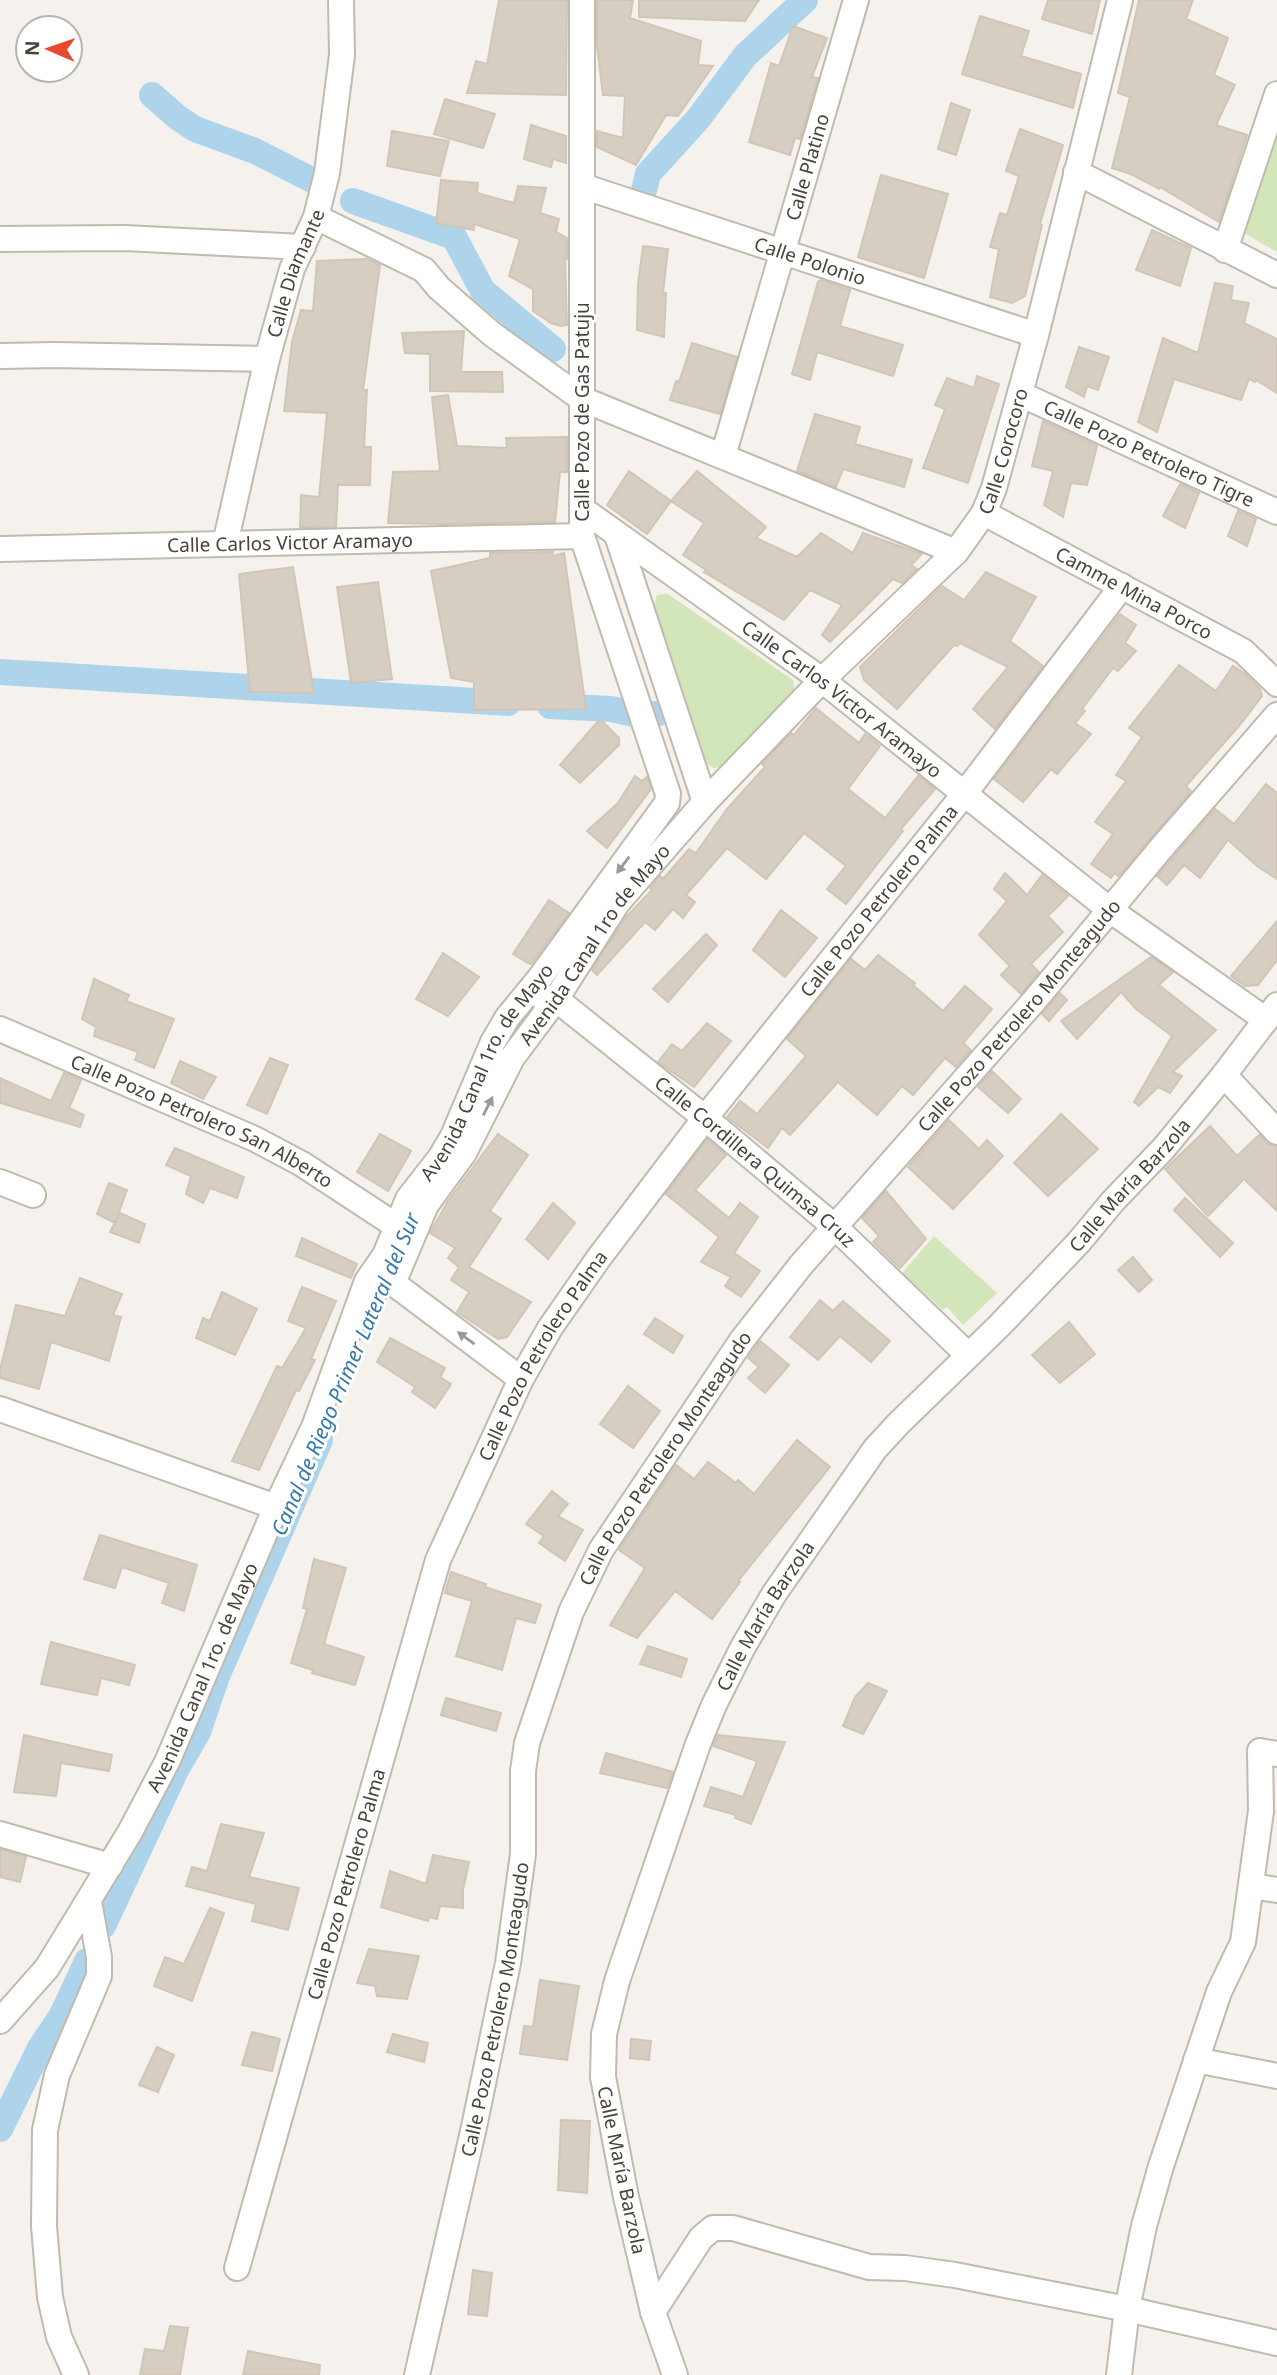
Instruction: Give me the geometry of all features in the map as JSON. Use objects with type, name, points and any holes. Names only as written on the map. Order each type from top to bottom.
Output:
[{"type":"street","name":"Calle Diamante","points":[[225,544],[267,359],[292,269],[316,217],[327,173],[342,55],[341,0]]},
{"type":"street","name":"Calle Pozo de Gas Patuju","points":[[582,0],[583,536],[668,794],[664,810]]},
{"type":"street","name":"Calle Platino","points":[[723,456],[856,0]]},
{"type":"street","name":"Calle Corocoro","points":[[705,802],[822,680],[956,552],[985,513],[995,488],[1037,335],[1120,0]]},
{"type":"street","points":[[1225,250],[1277,94]]},
{"type":"street","points":[[1076,172],[1277,275]]},
{"type":"street","name":"Calle Polonio","points":[[582,186],[1037,335]]},
{"type":"street","points":[[316,217],[424,270],[439,288],[492,334],[582,399],[956,552]]},
{"type":"street","points":[[0,239],[124,238],[303,247]]},
{"type":"street","points":[[0,356],[267,359]]},
{"type":"street","name":"Calle Pozo Petrolero Tigre","points":[[1020,394],[1277,512]]},
{"type":"street","name":"Calle Carlos Victor Aramayo","points":[[582,509],[822,680],[1110,910],[1271,1012]]},
{"type":"street","name":"Camme Mina Porco","points":[[985,513],[1243,652],[1277,684]]},
{"type":"street","points":[[617,535],[705,802]]},
{"type":"street","name":"Calle Carlos Victor Aramayo","points":[[0,550],[583,536]]},
{"type":"street","name":"Calle Pozo Petrolero Palma","points":[[237,2268],[438,1560],[521,1378],[550,1328],[598,1259],[705,1118],[965,793],[1122,586]]},
{"type":"street","name":"Calle Pozo Petrolero Monteagudo","points":[[417,2375],[474,2127],[508,1963],[523,1854],[523,1771],[527,1743],[571,1612],[601,1550],[742,1340],[801,1265],[1025,1011],[1277,715]]},
{"type":"street","name":"Avenida Canal 1ro de Mayo","points":[[521,1378],[393,1283],[426,1205],[464,1153],[512,1058],[556,999],[618,901],[705,802]]},
{"type":"street","name":"Avenida Canal 1ro. de Mayo","points":[[0,2021],[47,1968],[89,1902],[130,1832],[183,1727],[276,1507],[314,1427],[367,1281],[385,1255],[408,1199],[440,1158],[453,1136],[493,1042],[507,1018],[664,810]]},
{"type":"street","points":[[526,995],[556,999]]},
{"type":"street","name":"Calle Cordillera Quimsa Cruz","points":[[556,999],[705,1118],[835,1227],[968,1355]]},
{"type":"street","name":"Calle María Barzola","points":[[675,2375],[653,2312],[626,2197],[603,2077],[604,2034],[621,1968],[698,1744],[743,1647],[774,1594],[875,1450],[1079,1242],[1113,1201],[1164,1148],[1271,1012]]},
{"type":"street","name":"Calle Pozo Petrolero San Alberto","points":[[0,1029],[255,1139],[302,1164],[398,1227]]},
{"type":"street","points":[[1224,1075],[1277,1132]]},
{"type":"street","points":[[0,1182],[33,1195]]},
{"type":"street","points":[[0,1409],[276,1507]]},
{"type":"street","points":[[1119,2375],[1127,2309],[1144,2226],[1219,1992],[1243,1942],[1261,1811],[1260,1751],[1277,1754]]},
{"type":"street","points":[[0,1834],[110,1866]]},
{"type":"street","points":[[1252,1886],[1277,1890]]},
{"type":"street","points":[[76,2375],[60,2337],[50,2297],[44,2226],[45,2130],[57,2075],[99,1976],[100,1957],[89,1902]]},
{"type":"street","points":[[1196,2060],[1277,2076]]},
{"type":"street","points":[[653,2312],[701,2238],[713,2228],[733,2228],[869,2267],[905,2268],[955,2275],[1127,2309],[1277,2343]]},
{"type":"green space","points":[[1277,116],[1277,252],[1242,232]]},
{"type":"green space","points":[[668,594],[793,680],[795,692],[792,699],[720,767],[713,768],[705,762],[653,609],[657,595]]},
{"type":"green space","points":[[934,1236],[997,1293],[963,1325],[947,1307],[943,1310],[902,1273]]},
{"type":"building","points":[[499,0],[567,0],[566,95],[467,93],[476,61],[487,64]]},
{"type":"building","points":[[597,0],[633,0],[630,18],[701,41],[698,65],[713,66],[678,116],[666,115],[636,165],[597,147],[597,131],[623,138],[625,96],[603,95],[597,46]]},
{"type":"building","points":[[639,0],[759,0],[745,21],[639,17]]},
{"type":"building","points":[[1048,0],[1100,0],[1092,34],[1042,19]]},
{"type":"building","points":[[1139,0],[1193,0],[1186,19],[1228,38],[1214,75],[1235,85],[1216,125],[1247,135],[1219,222],[1160,187],[1159,189],[1131,174],[1112,168],[1130,97],[1118,93]]},
{"type":"building","points":[[980,16],[1029,31],[1021,56],[1081,74],[1073,108],[962,74]]},
{"type":"building","points":[[793,26],[827,38],[812,77],[818,78],[800,139],[795,138],[790,155],[749,142],[771,63],[779,66]]},
{"type":"building","points":[[445,99],[495,114],[483,148],[434,134]]},
{"type":"building","points":[[951,103],[970,110],[956,155],[938,149]]},
{"type":"building","points":[[531,125],[566,136],[566,163],[553,159],[551,167],[524,159]]},
{"type":"building","points":[[1020,129],[1063,145],[1040,224],[1042,225],[1025,296],[1012,303],[990,297],[999,249],[990,247],[1000,213],[1007,215],[1019,176],[1006,171]]},
{"type":"building","points":[[392,131],[449,141],[440,176],[387,166]]},
{"type":"building","points":[[881,175],[948,194],[924,278],[858,257]]},
{"type":"building","points":[[441,180],[478,183],[477,193],[514,203],[518,186],[546,188],[540,213],[559,219],[556,232],[567,238],[567,325],[551,323],[533,311],[533,289],[509,276],[520,239],[474,224],[474,230],[436,223]]},
{"type":"building","points":[[1152,230],[1191,248],[1180,286],[1136,270]]},
{"type":"building","points":[[643,246],[668,249],[663,293],[666,293],[664,337],[637,330],[638,284]]},
{"type":"building","points":[[367,259],[380,265],[363,390],[367,390],[364,447],[371,447],[370,485],[338,485],[336,527],[300,527],[301,495],[319,497],[327,413],[284,411],[292,342],[301,310],[313,311],[317,261]]},
{"type":"building","points":[[821,280],[850,290],[840,326],[903,345],[893,376],[817,352],[810,380],[792,374],[818,282]]},
{"type":"building","points":[[1215,283],[1233,286],[1231,300],[1249,303],[1244,323],[1277,339],[1277,393],[1256,380],[1255,382],[1249,379],[1241,400],[1174,379],[1157,432],[1138,422],[1163,338],[1198,353]]},
{"type":"building","points":[[464,331],[461,372],[502,372],[503,392],[430,391],[430,354],[405,353],[402,333]]},
{"type":"building","points":[[692,343],[737,357],[720,414],[670,400]]},
{"type":"building","points":[[1079,347],[1109,357],[1098,390],[1087,386],[1084,397],[1066,387]]},
{"type":"building","points":[[977,376],[999,384],[968,483],[923,468],[945,409],[935,405],[947,378],[974,388]]},
{"type":"building","points":[[448,395],[457,446],[507,448],[506,438],[567,437],[567,472],[560,472],[555,522],[388,523],[393,472],[440,471],[432,397]]},
{"type":"building","points":[[815,414],[860,427],[855,444],[912,460],[904,487],[843,469],[836,487],[797,471]]},
{"type":"building","points":[[1043,421],[1097,446],[1087,485],[1071,483],[1063,517],[1044,505],[1053,471],[1032,466]]},
{"type":"building","points":[[629,471],[671,501],[647,534],[607,505]]},
{"type":"building","points":[[697,471],[766,527],[756,538],[797,557],[821,533],[853,553],[863,533],[922,554],[911,565],[917,569],[902,583],[893,579],[830,642],[822,635],[842,605],[810,590],[784,620],[704,572],[706,570],[683,555],[704,523],[671,501]]},
{"type":"building","points":[[1180,484],[1199,493],[1185,528],[1163,516]]},
{"type":"building","points":[[1238,511],[1256,519],[1247,546],[1228,536]]},
{"type":"building","points":[[553,552],[552,556],[564,553],[586,709],[474,710],[474,682],[451,678],[431,571],[490,558],[490,553]]},
{"type":"building","points":[[293,567],[314,693],[250,692],[239,574]]},
{"type":"building","points":[[986,572],[1036,597],[1010,641],[1043,666],[995,729],[973,709],[1008,667],[960,643],[954,645],[897,709],[864,680],[860,667],[942,586],[964,600]]},
{"type":"building","points":[[378,582],[392,679],[351,683],[337,587]]},
{"type":"building","points":[[1120,614],[1136,625],[1125,643],[1136,651],[1118,671],[1113,668],[1082,709],[1085,711],[1075,723],[1091,734],[1057,774],[1051,769],[1023,802],[994,779]]},
{"type":"building","points":[[1179,665],[1216,691],[1233,666],[1260,689],[1262,696],[1186,786],[1191,791],[1123,871],[1118,876],[1115,873],[1111,878],[1091,864],[1113,834],[1095,822],[1126,781],[1116,775],[1142,737],[1129,728]]},
{"type":"building","points":[[816,708],[859,743],[865,734],[880,746],[848,789],[885,818],[918,776],[935,789],[901,829],[903,831],[846,904],[827,889],[846,866],[804,833],[766,879],[727,848],[686,895],[695,902],[683,918],[673,909],[655,930],[645,922],[597,975],[592,970],[625,918],[652,890],[650,888],[660,876],[663,879],[689,849],[696,853],[727,809],[765,767],[762,764],[791,733],[794,735]]},
{"type":"building","points":[[600,719],[619,738],[619,745],[580,783],[560,765]]},
{"type":"building","points":[[635,776],[642,781],[647,777],[651,789],[607,848],[587,831],[618,803]]},
{"type":"building","points":[[1266,784],[1277,793],[1277,879],[1257,866],[1228,840],[1200,878],[1184,865],[1167,885],[1157,876],[1215,809],[1234,824]]},
{"type":"building","points":[[1005,873],[1027,895],[1042,875],[1068,896],[1048,916],[1063,932],[1031,964],[1039,972],[1021,994],[1001,975],[1010,966],[979,935],[1007,901],[994,889]]},
{"type":"building","points":[[549,900],[569,913],[531,964],[513,954]]},
{"type":"building","points":[[781,910],[817,938],[785,977],[753,950]]},
{"type":"building","points":[[1277,921],[1277,960],[1258,985],[1245,986],[1231,976]]},
{"type":"building","points":[[706,934],[717,945],[668,1002],[653,989]]},
{"type":"building","points":[[443,953],[479,977],[448,1016],[416,999]]},
{"type":"building","points":[[878,955],[915,983],[913,985],[943,1011],[965,986],[992,1009],[963,1043],[971,1050],[956,1067],[945,1058],[913,1095],[902,1086],[877,1115],[838,1082],[790,1135],[782,1128],[768,1148],[727,1117],[740,1101],[757,1114],[806,1056],[787,1039],[851,959],[865,970]]},
{"type":"building","points":[[1151,957],[1173,972],[1159,985],[1216,1030],[1173,1072],[1182,1076],[1170,1093],[1158,1087],[1139,1106],[1134,1102],[1172,1036],[1136,1009],[1121,992],[1077,1039],[1061,1021]]},
{"type":"building","points":[[94,979],[129,995],[126,1001],[174,1019],[154,1068],[135,1060],[138,1052],[94,1036],[96,1027],[82,1019]]},
{"type":"building","points":[[1060,993],[1067,1000],[1049,1021],[1042,1014]]},
{"type":"building","points":[[707,1023],[731,1041],[694,1087],[658,1062],[672,1044],[682,1051]]},
{"type":"building","points":[[270,1058],[288,1065],[267,1114],[247,1105]]},
{"type":"building","points":[[180,1061],[216,1077],[203,1099],[171,1083]]},
{"type":"building","points":[[992,1071],[1021,1099],[1008,1113],[978,1087]]},
{"type":"building","points":[[64,1073],[81,1080],[69,1108],[84,1115],[80,1127],[0,1103],[0,1078],[51,1101]]},
{"type":"building","points":[[1061,1114],[1098,1149],[1048,1196],[1014,1163]]},
{"type":"building","points":[[949,1120],[979,1149],[987,1140],[1003,1156],[953,1209],[908,1167]]},
{"type":"building","points":[[1210,1126],[1237,1156],[1259,1135],[1267,1143],[1277,1146],[1277,1211],[1244,1179],[1208,1216],[1165,1169]]},
{"type":"building","points":[[380,1134],[411,1151],[388,1191],[357,1172]]},
{"type":"building","points":[[498,1134],[528,1155],[490,1211],[501,1219],[469,1267],[531,1302],[507,1337],[498,1339],[457,1312],[469,1292],[451,1280],[459,1267],[448,1258],[455,1248],[430,1233],[448,1201]]},
{"type":"building","points":[[707,1139],[726,1155],[695,1190],[729,1218],[740,1203],[758,1217],[734,1253],[760,1271],[741,1297],[725,1286],[731,1277],[701,1262],[719,1237],[666,1194]]},
{"type":"building","points":[[175,1148],[244,1177],[237,1198],[210,1188],[203,1203],[186,1194],[191,1176],[166,1165]]},
{"type":"building","points":[[109,1183],[127,1190],[115,1223],[97,1214]]},
{"type":"building","points":[[886,1191],[926,1239],[900,1268],[873,1242],[879,1236],[862,1218]]},
{"type":"building","points":[[1185,1198],[1233,1243],[1220,1257],[1174,1210]]},
{"type":"building","points":[[553,1203],[575,1223],[548,1259],[526,1239]]},
{"type":"building","points":[[120,1213],[145,1224],[139,1243],[110,1232]]},
{"type":"building","points":[[302,1238],[357,1264],[351,1278],[296,1256]]},
{"type":"building","points":[[1133,1257],[1152,1280],[1139,1292],[1118,1270]]},
{"type":"building","points":[[80,1278],[122,1294],[113,1315],[121,1317],[109,1361],[51,1342],[39,1389],[0,1378],[16,1305],[65,1316]]},
{"type":"building","points":[[302,1287],[336,1301],[311,1359],[315,1360],[299,1391],[296,1390],[259,1470],[232,1461],[277,1366],[282,1368],[306,1328],[288,1321]]},
{"type":"building","points":[[222,1292],[257,1309],[235,1355],[196,1338],[203,1318],[210,1321]]},
{"type":"building","points":[[820,1300],[833,1311],[843,1301],[890,1341],[871,1362],[840,1336],[818,1360],[790,1337]]},
{"type":"building","points":[[655,1318],[683,1336],[673,1353],[644,1334]]},
{"type":"building","points":[[1069,1322],[1095,1354],[1060,1383],[1032,1355]]},
{"type":"building","points":[[390,1338],[445,1368],[440,1377],[451,1384],[435,1408],[412,1392],[415,1387],[377,1362]]},
{"type":"building","points":[[760,1341],[789,1365],[765,1393],[748,1378],[759,1367],[748,1358]]},
{"type":"building","points":[[628,1386],[660,1411],[633,1448],[600,1424]]},
{"type":"building","points":[[797,1440],[830,1467],[738,1581],[740,1582],[712,1619],[675,1591],[637,1638],[610,1625],[645,1568],[619,1550],[676,1465],[694,1479],[708,1462],[736,1483],[738,1480],[754,1494]]},
{"type":"building","points":[[552,1491],[568,1504],[558,1516],[583,1530],[565,1561],[539,1543],[544,1536],[526,1524]]},
{"type":"building","points":[[100,1535],[197,1565],[184,1611],[162,1603],[169,1583],[122,1567],[115,1588],[84,1579]]},
{"type":"building","points":[[314,1559],[346,1568],[324,1644],[364,1657],[355,1685],[312,1673],[313,1670],[291,1663],[307,1609],[303,1608]]},
{"type":"building","points":[[451,1572],[486,1584],[485,1587],[541,1605],[535,1623],[516,1618],[502,1670],[456,1656],[472,1601],[445,1593]]},
{"type":"building","points":[[51,1642],[135,1665],[129,1685],[101,1678],[97,1695],[41,1684]]},
{"type":"building","points":[[648,1646],[687,1659],[681,1677],[640,1664]]},
{"type":"building","points":[[868,1683],[887,1691],[863,1734],[843,1726],[855,1697]]},
{"type":"building","points":[[446,1698],[501,1713],[496,1731],[441,1715]]},
{"type":"building","points":[[24,1735],[112,1755],[109,1771],[61,1763],[56,1796],[14,1792]]},
{"type":"building","points":[[718,1735],[785,1742],[751,1824],[735,1818],[736,1815],[704,1806],[711,1787],[743,1797],[757,1761],[713,1746]]},
{"type":"building","points":[[606,1753],[673,1772],[667,1788],[600,1773]]},
{"type":"building","points":[[221,1824],[264,1833],[249,1877],[299,1888],[288,1930],[252,1921],[256,1904],[186,1886],[192,1867],[207,1871]]},
{"type":"building","points":[[0,1849],[26,1857],[20,1882],[0,1877]]},
{"type":"building","points":[[433,1855],[469,1862],[463,1890],[463,1908],[440,1906],[437,1919],[429,1917],[428,1921],[381,1907],[390,1871],[426,1884]]},
{"type":"building","points":[[210,1908],[224,1913],[192,2001],[154,1986],[165,1957],[184,1964]]},
{"type":"building","points":[[369,1949],[419,1956],[407,1999],[377,1996],[375,1986],[357,1983]]},
{"type":"building","points":[[540,1980],[579,1986],[567,2060],[520,2054],[524,2026],[533,2027]]},
{"type":"building","points":[[252,2032],[280,2039],[272,2071],[242,2065]]},
{"type":"building","points":[[393,2034],[428,2043],[424,2062],[387,2052]]},
{"type":"building","points":[[631,2039],[651,2041],[649,2060],[630,2058]]},
{"type":"building","points":[[157,2047],[174,2055],[158,2092],[139,2085]]},
{"type":"building","points":[[561,2120],[590,2121],[587,2193],[558,2190]]},
{"type":"building","points":[[473,2270],[492,2273],[487,2316],[468,2314]]},
{"type":"building","points":[[170,2326],[188,2328],[180,2375],[140,2375],[145,2349],[164,2351]]},
{"type":"building","points":[[248,2351],[320,2365],[319,2375],[243,2375]]},
{"type":"waterway","name":"Canal de Riego Primer Lateral del Sur","points":[[644,190],[648,174],[698,119],[745,56],[805,0]]},
{"type":"waterway","points":[[152,95],[195,129],[255,151],[314,181]]},
{"type":"waterway","points":[[353,201],[454,237],[483,291],[553,349]]},
{"type":"waterway","points":[[0,672],[508,703]]},
{"type":"waterway","points":[[550,706],[611,709],[643,716],[656,714]]},
{"type":"waterway","name":"Canal de Riego Primer Lateral del Sur","points":[[363,1326],[371,1301],[397,1253]]},
{"type":"waterway","name":"Canal de Riego Primer Lateral del Sur","points":[[103,1926],[176,1770],[198,1732],[217,1676],[320,1440]]},
{"type":"waterway","name":"Canal de Riego Primer Lateral del Sur","points":[[0,2129],[40,2048],[62,2015],[87,1961]]}]
